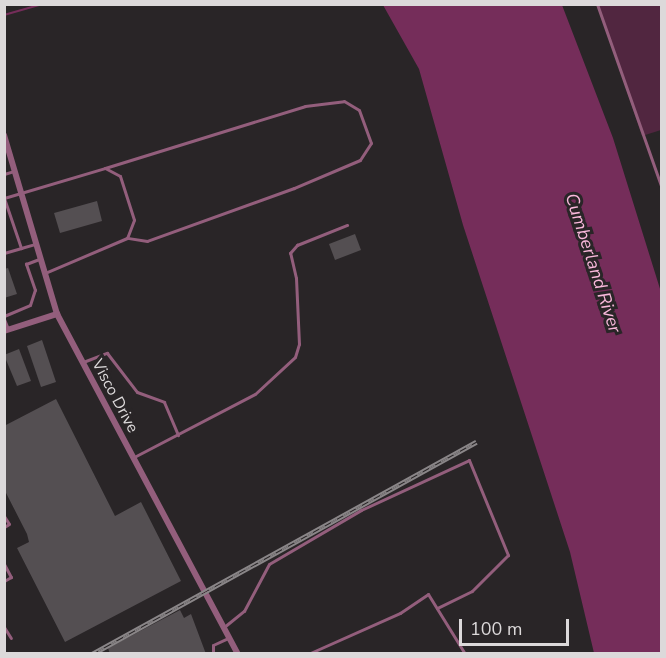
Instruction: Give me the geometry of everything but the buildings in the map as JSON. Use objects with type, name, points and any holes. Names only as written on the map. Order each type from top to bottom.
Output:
[{"type":"street","name":"Visco Drive","points":[[4,135],[57,314],[238,654]]},
{"type":"street","points":[[6,330],[57,314]]},
{"type":"lane","points":[[597,4],[662,189]]},
{"type":"lane","points":[[21,248],[4,198],[306,106],[344,101],[359,110],[372,143],[360,160],[294,188],[147,241],[127,238],[45,273]]},
{"type":"lane","points":[[105,168],[120,176],[134,220],[127,238]]},
{"type":"lane","points":[[4,174],[15,170]]},
{"type":"lane","points":[[133,458],[255,394],[295,357],[299,344],[296,279],[290,253],[297,244],[347,225]]},
{"type":"lane","points":[[4,253],[36,243]]},
{"type":"lane","points":[[6,330],[4,318],[30,305],[35,290],[26,264],[41,259]]},
{"type":"lane","points":[[82,362],[106,353],[137,392],[164,402],[178,435]]},
{"type":"lane","points":[[224,627],[244,611],[269,564],[361,510],[469,460],[508,555],[472,591],[437,608]]},
{"type":"lane","points":[[4,516],[9,524],[4,527]]},
{"type":"lane","points":[[4,564],[11,577],[4,581]]},
{"type":"lane","points":[[308,654],[400,613],[428,594],[465,654]]},
{"type":"lane","points":[[4,627],[11,638]]},
{"type":"lane","points":[[213,654],[213,645],[230,638]]},
{"type":"shaded area","points":[[598,5],[661,5],[661,130],[642,136]]},
{"type":"water","name":"Cumberland River","points":[[383,5],[562,5],[613,138],[661,292],[661,653],[594,653],[570,552],[463,225],[419,69]]},
{"type":"waterway","points":[[4,15],[42,4]]},
{"type":"railway","points":[[92,654],[476,442]]}]
